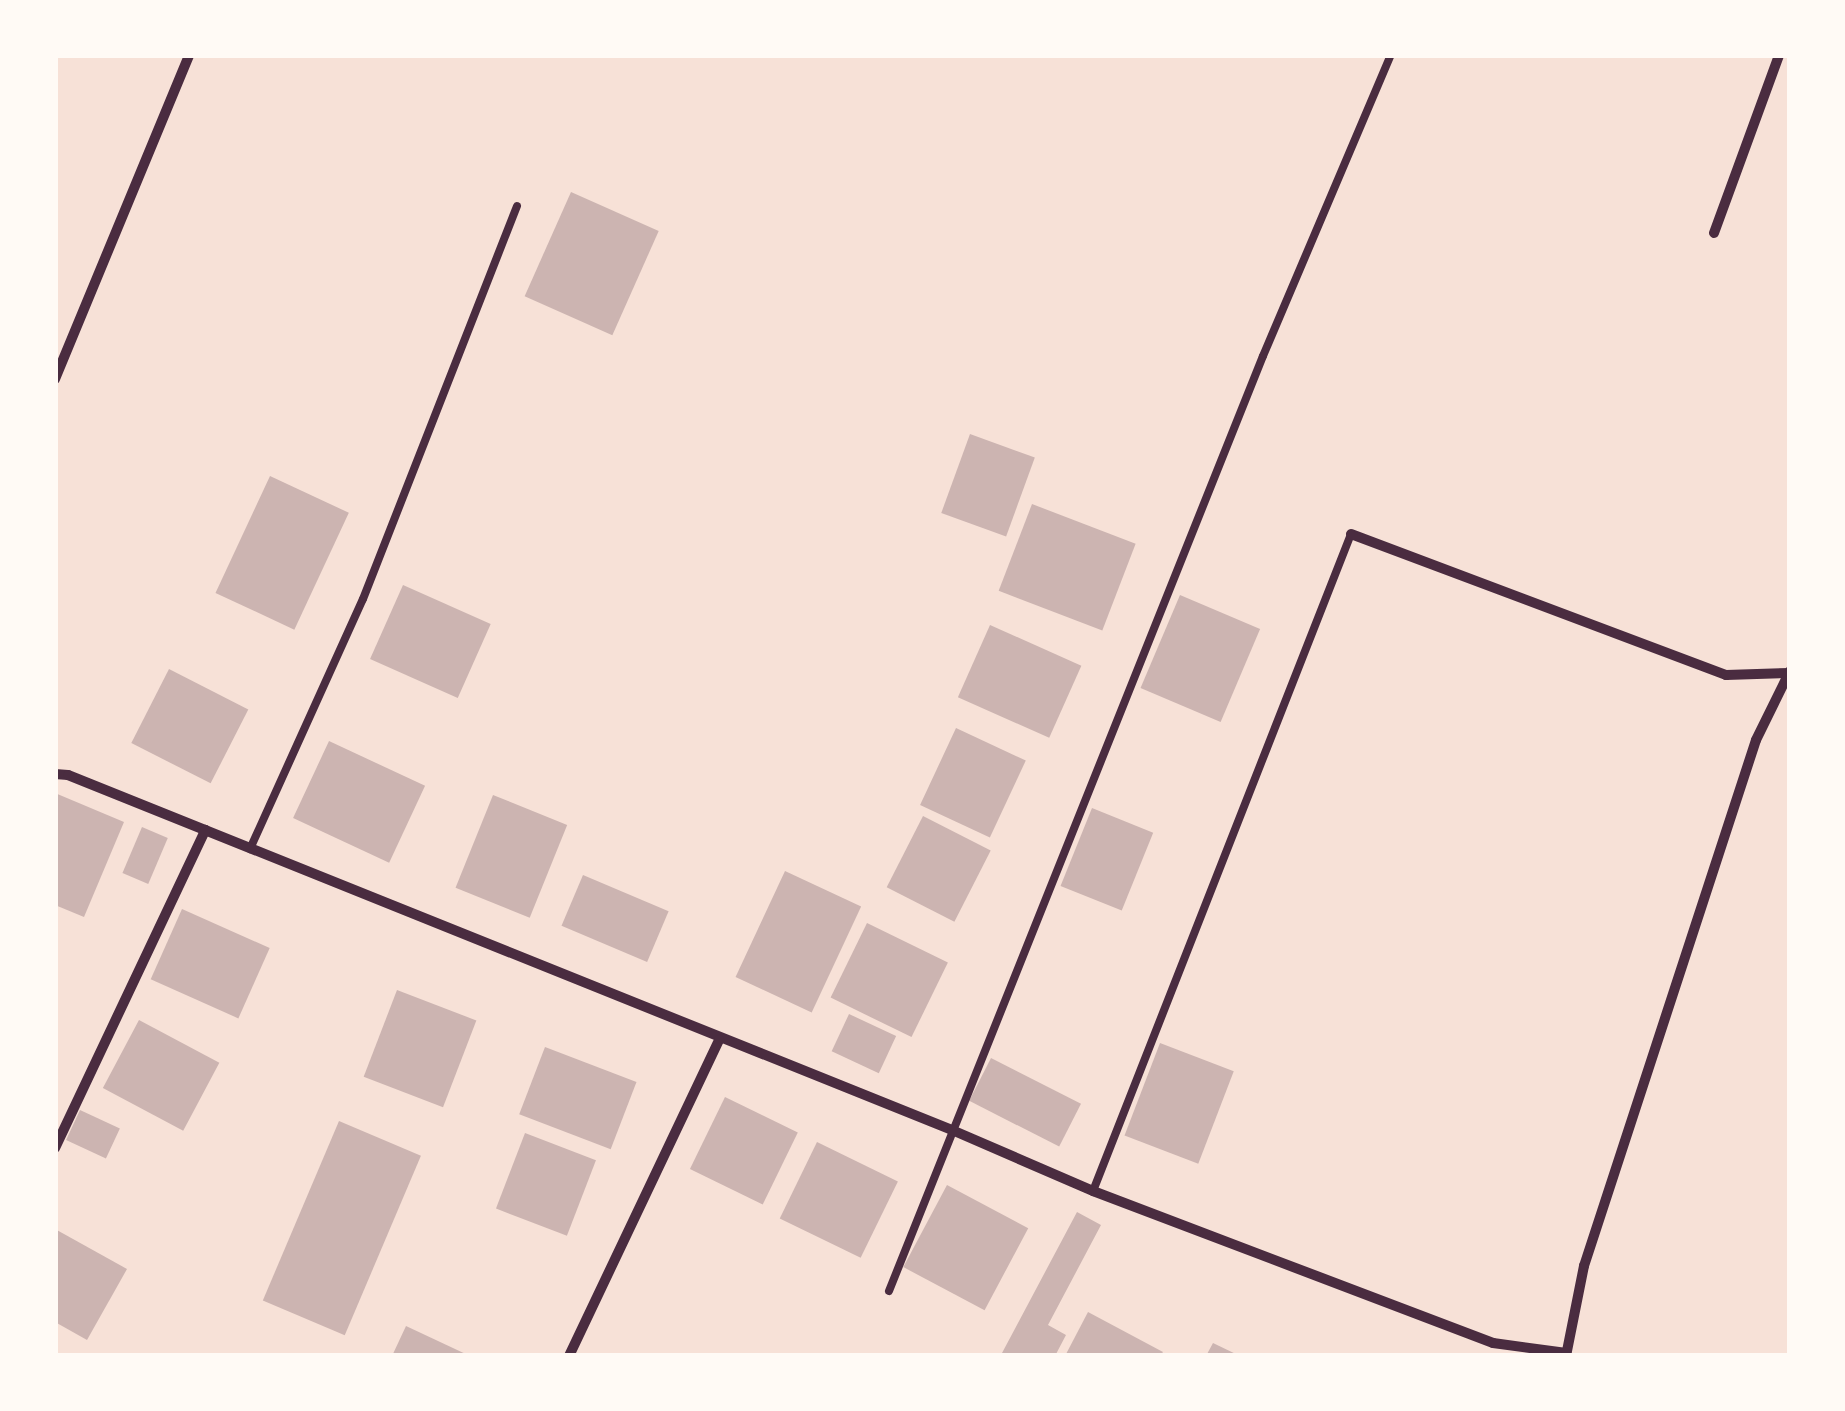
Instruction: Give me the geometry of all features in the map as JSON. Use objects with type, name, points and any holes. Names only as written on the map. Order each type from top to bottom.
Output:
[{"type":"street","points":[[55,380],[189,55]]},
{"type":"street","points":[[1714,233],[1779,55]]},
{"type":"street","points":[[55,774],[68,774],[719,1040],[952,1130],[1093,1191],[1493,1344],[1566,1354],[1584,1266],[1750,759],[1790,673],[1726,675],[1351,534]]},
{"type":"street","points":[[55,1148],[204,830]]},
{"type":"street","points":[[569,1356],[719,1040]]},
{"type":"lane","points":[[889,1291],[1263,356],[1390,55]]},
{"type":"lane","points":[[250,849],[363,599],[517,206]]},
{"type":"lane","points":[[1093,1191],[1351,534]]},
{"type":"building","points":[[571,192],[659,231],[612,335],[525,296]]},
{"type":"building","points":[[970,434],[1035,458],[1006,537],[941,513]]},
{"type":"building","points":[[270,476],[349,513],[294,630],[215,593]]},
{"type":"building","points":[[1032,504],[1136,544],[1102,631],[999,591]]},
{"type":"building","points":[[403,585],[491,624],[458,698],[370,659]]},
{"type":"building","points":[[1180,595],[1260,629],[1221,722],[1141,688]]},
{"type":"building","points":[[990,625],[1081,666],[1049,738],[958,697]]},
{"type":"building","points":[[169,669],[248,709],[211,783],[131,743]]},
{"type":"building","points":[[956,728],[1026,761],[990,838],[920,805]]},
{"type":"building","points":[[329,741],[425,786],[389,863],[293,818]]},
{"type":"building","points":[[55,793],[124,822],[84,917],[55,905]]},
{"type":"building","points":[[493,795],[567,825],[530,918],[456,888]]},
{"type":"building","points":[[1092,808],[1153,833],[1122,911],[1061,886]]},
{"type":"building","points":[[923,816],[991,851],[954,922],[887,887]]},
{"type":"building","points":[[142,827],[168,838],[148,884],[122,873]]},
{"type":"building","points":[[785,871],[861,906],[812,1013],[736,977]]},
{"type":"building","points":[[583,875],[669,911],[647,962],[562,926]]},
{"type":"building","points":[[182,909],[270,948],[238,1018],[151,979]]},
{"type":"building","points":[[867,923],[948,962],[912,1037],[831,998]]},
{"type":"building","points":[[397,990],[476,1020],[443,1107],[364,1077]]},
{"type":"building","points":[[849,1014],[896,1036],[879,1073],[832,1051]]},
{"type":"building","points":[[139,1020],[219,1063],[183,1131],[103,1088]]},
{"type":"building","points":[[1160,1043],[1234,1071],[1198,1164],[1125,1135]]},
{"type":"building","points":[[545,1047],[636,1082],[611,1149],[519,1114]]},
{"type":"building","points":[[991,1058],[1081,1104],[1059,1147],[969,1101]]},
{"type":"building","points":[[725,1097],[798,1133],[763,1204],[690,1169]]},
{"type":"building","points":[[80,1110],[120,1129],[106,1159],[66,1140]]},
{"type":"building","points":[[339,1121],[421,1156],[345,1335],[263,1300]]},
{"type":"building","points":[[525,1133],[596,1160],[567,1236],[496,1209]]},
{"type":"building","points":[[817,1142],[898,1181],[861,1258],[780,1218]]},
{"type":"building","points":[[947,1185],[1028,1228],[985,1310],[903,1267]]},
{"type":"building","points":[[1077,1212],[1101,1225],[1048,1325],[1066,1335],[1055,1356],[1007,1356],[1002,1353]]},
{"type":"building","points":[[55,1229],[127,1269],[87,1340],[55,1322]]},
{"type":"building","points":[[1088,1312],[1163,1352],[1160,1356],[1065,1356]]},
{"type":"building","points":[[406,1326],[470,1356],[392,1356]]},
{"type":"building","points":[[1213,1343],[1240,1356],[1206,1356]]}]
